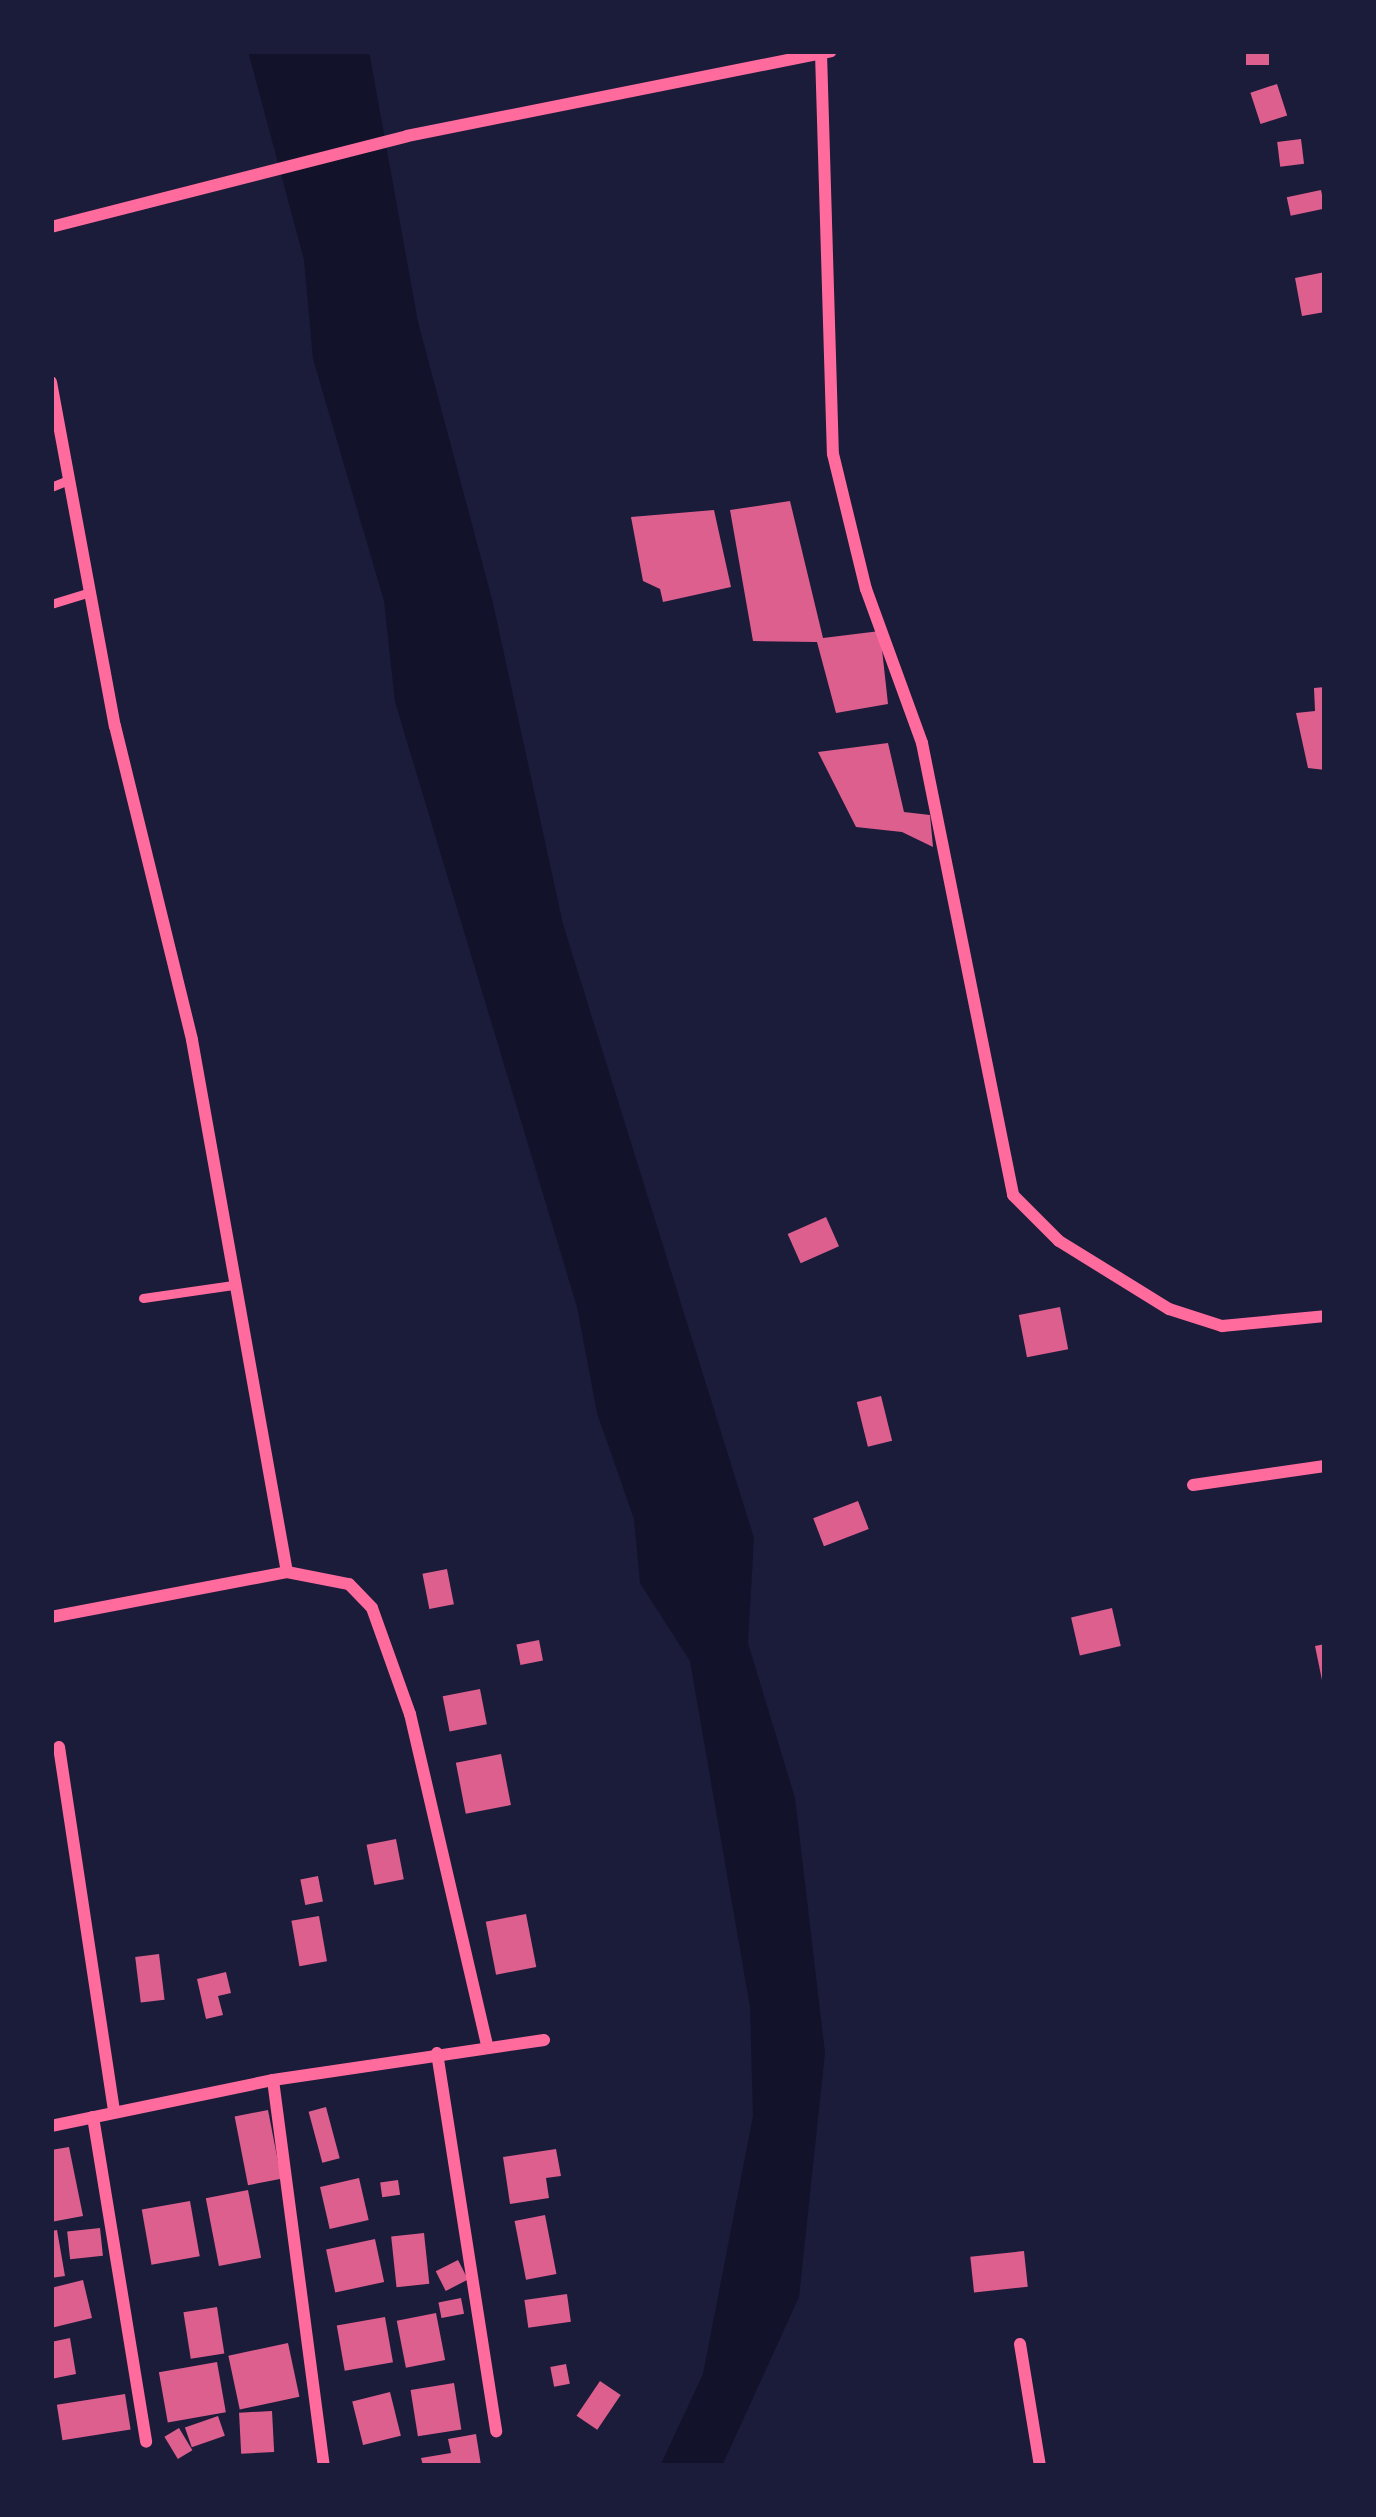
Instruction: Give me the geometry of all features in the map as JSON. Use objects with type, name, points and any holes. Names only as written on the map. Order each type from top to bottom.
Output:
[{"type":"street","points":[[51,227],[407,136],[826,52],[833,454],[866,589],[922,743],[1013,1195],[1059,1241],[1169,1309],[1222,1326],[1325,1316]]},
{"type":"street","points":[[51,382],[90,592],[192,1040],[287,1571]]},
{"type":"street","points":[[1193,1485],[1325,1466]]},
{"type":"street","points":[[51,1617],[287,1571],[349,1584],[372,1608],[410,1714],[488,2048]]},
{"type":"street","points":[[59,1747],[114,2111]]},
{"type":"street","points":[[51,2126],[272,2080],[544,2040]]},
{"type":"street","points":[[437,2053],[496,2431]]},
{"type":"street","points":[[272,2080],[324,2466]]},
{"type":"street","points":[[93,2117],[146,2442]]},
{"type":"street","points":[[1020,2344],[1040,2466]]},
{"type":"lane","points":[[51,487],[68,480]]},
{"type":"lane","points":[[51,604],[90,592]]},
{"type":"lane","points":[[142,1298],[233,1285]]},
{"type":"shaded area","points":[[248,51],[369,51],[418,322],[493,603],[563,924],[754,1538],[748,1643],[795,1798],[825,2053],[799,2297],[722,2466],[660,2466],[703,2374],[753,2116],[750,2007],[690,1661],[640,1583],[634,1519],[597,1413],[577,1307],[395,702],[384,601],[313,359],[304,260]]},
{"type":"building","points":[[1246,51],[1269,51],[1269,65],[1246,65]]},
{"type":"building","points":[[1277,84],[1287,115],[1261,124],[1250,93]]},
{"type":"building","points":[[1301,139],[1304,164],[1280,167],[1277,142]]},
{"type":"building","points":[[1321,190],[1325,209],[1291,216],[1287,197]]},
{"type":"building","points":[[1325,272],[1325,312],[1302,316],[1295,278]]},
{"type":"building","points":[[790,501],[823,638],[880,631],[888,704],[836,713],[817,642],[753,641],[730,510]]},
{"type":"building","points":[[714,510],[731,587],[663,602],[660,589],[643,581],[631,517]]},
{"type":"building","points":[[1325,687],[1325,770],[1308,768],[1296,713],[1315,711],[1314,688]]},
{"type":"building","points":[[888,743],[904,812],[930,815],[933,847],[902,832],[856,827],[818,752]]},
{"type":"building","points":[[826,1217],[839,1246],[801,1263],[788,1234]]},
{"type":"building","points":[[1060,1307],[1068,1349],[1027,1357],[1019,1315]]},
{"type":"building","points":[[881,1396],[892,1441],[868,1447],[857,1402]]},
{"type":"building","points":[[858,1501],[869,1529],[824,1546],[813,1518]]},
{"type":"building","points":[[447,1569],[454,1604],[429,1609],[422,1574]]},
{"type":"building","points":[[1112,1608],[1121,1646],[1080,1655],[1071,1617]]},
{"type":"building","points":[[539,1640],[543,1661],[520,1665],[516,1644]]},
{"type":"building","points":[[1325,1644],[1325,1685],[1323,1685],[1315,1646]]},
{"type":"building","points":[[480,1689],[487,1724],[450,1732],[443,1696]]},
{"type":"building","points":[[501,1754],[511,1805],[466,1814],[456,1763]]},
{"type":"building","points":[[396,1839],[404,1879],[374,1885],[367,1845]]},
{"type":"building","points":[[318,1876],[323,1902],[305,1905],[300,1879]]},
{"type":"building","points":[[526,1914],[536,1967],[496,1975],[486,1922]]},
{"type":"building","points":[[319,1916],[327,1961],[299,1966],[291,1921]]},
{"type":"building","points":[[159,1954],[165,2000],[141,2003],[135,1957]]},
{"type":"building","points":[[226,1972],[231,1993],[218,1996],[223,2015],[206,2019],[197,1979]]},
{"type":"building","points":[[326,2107],[340,2158],[322,2163],[309,2112]]},
{"type":"building","points":[[268,2110],[281,2179],[248,2185],[235,2116]]},
{"type":"building","points":[[69,2147],[83,2216],[51,2222],[51,2150]]},
{"type":"building","points":[[556,2149],[561,2176],[546,2178],[549,2198],[510,2204],[503,2157]]},
{"type":"building","points":[[359,2178],[369,2220],[330,2229],[320,2187]]},
{"type":"building","points":[[398,2180],[400,2195],[382,2197],[380,2183]]},
{"type":"building","points":[[248,2190],[261,2258],[219,2266],[206,2198]]},
{"type":"building","points":[[190,2201],[200,2256],[151,2265],[142,2210]]},
{"type":"building","points":[[545,2215],[556,2274],[526,2280],[515,2221]]},
{"type":"building","points":[[100,2228],[103,2256],[70,2259],[67,2231]]},
{"type":"building","points":[[57,2230],[65,2276],[51,2278],[51,2231]]},
{"type":"building","points":[[424,2233],[429,2284],[397,2287],[391,2236]]},
{"type":"building","points":[[375,2239],[384,2282],[335,2292],[326,2249]]},
{"type":"building","points":[[1024,2251],[1028,2287],[974,2292],[970,2257]]},
{"type":"building","points":[[458,2260],[468,2280],[446,2291],[436,2271]]},
{"type":"building","points":[[83,2280],[92,2318],[51,2328],[51,2288]]},
{"type":"building","points":[[567,2294],[571,2322],[528,2328],[524,2300]]},
{"type":"building","points":[[461,2298],[464,2314],[441,2318],[438,2302]]},
{"type":"building","points":[[217,2307],[224,2353],[191,2359],[183,2312]]},
{"type":"building","points":[[436,2313],[445,2360],[406,2368],[397,2321]]},
{"type":"building","points":[[385,2317],[393,2362],[345,2371],[337,2326]]},
{"type":"building","points":[[70,2338],[76,2374],[51,2379],[51,2342]]},
{"type":"building","points":[[288,2343],[299,2397],[240,2409],[228,2356]]},
{"type":"building","points":[[217,2362],[226,2412],[168,2422],[159,2372]]},
{"type":"building","points":[[566,2364],[570,2384],[554,2387],[550,2367]]},
{"type":"building","points":[[600,2381],[621,2395],[597,2430],[577,2416]]},
{"type":"building","points":[[454,2383],[461,2429],[418,2436],[411,2390]]},
{"type":"building","points":[[390,2392],[401,2436],[363,2445],[352,2401]]},
{"type":"building","points":[[125,2394],[131,2430],[62,2440],[57,2405]]},
{"type":"building","points":[[272,2411],[274,2452],[241,2454],[239,2413]]},
{"type":"building","points":[[218,2416],[225,2436],[192,2447],[185,2427]]},
{"type":"building","points":[[179,2428],[192,2450],[178,2459],[164,2437]]},
{"type":"building","points":[[476,2434],[481,2465],[423,2466],[421,2458],[451,2453],[448,2439]]}]
